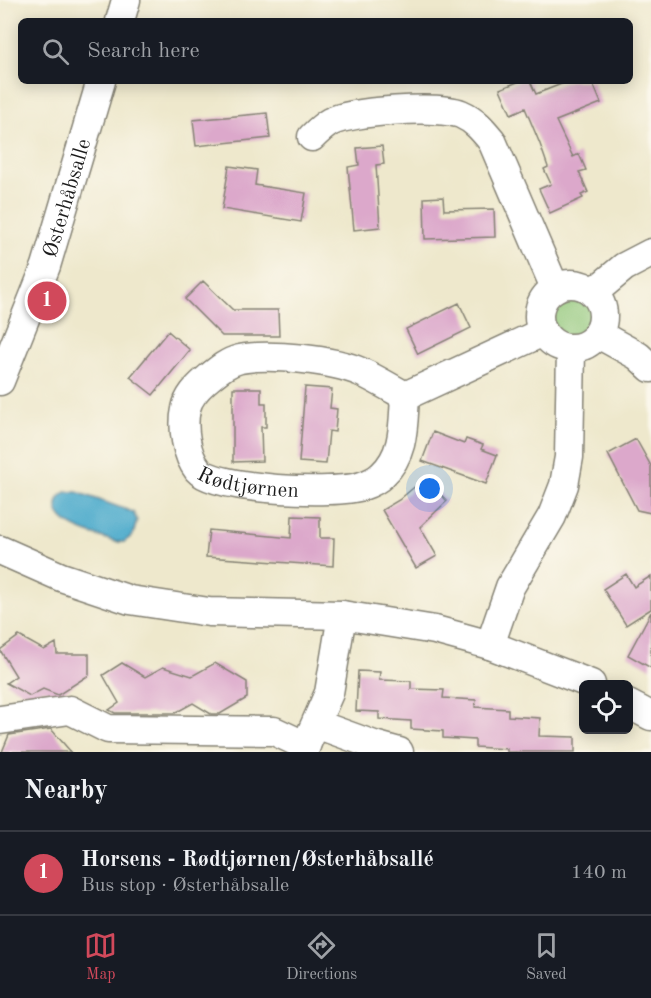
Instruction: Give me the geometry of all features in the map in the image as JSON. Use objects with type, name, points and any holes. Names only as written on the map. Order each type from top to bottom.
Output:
[{"type":"street","points":[[121,18],[126,0]]},
{"type":"street","name":"Østerhåbsalle","points":[[0,381],[46,266],[100,84]]},
{"type":"street","points":[[312,137],[329,123],[352,115],[427,109],[460,113],[477,123],[492,141],[555,288]]},
{"type":"street","points":[[593,293],[624,267],[651,253]]},
{"type":"street","points":[[575,285],[593,293],[602,308],[603,317],[598,334],[581,347],[571,349],[555,344],[543,332],[539,322],[542,303],[555,288],[575,285]]},
{"type":"street","points":[[405,396],[543,332]]},
{"type":"street","points":[[598,334],[638,356],[651,368]]},
{"type":"street","points":[[490,645],[510,587],[552,516],[564,485],[569,457],[571,349]]},
{"type":"street","name":"Rødtjørnen","points":[[290,358],[326,362],[360,372],[405,396],[402,444],[393,463],[380,477],[362,487],[335,491],[268,488],[211,479],[199,471],[191,459],[183,423],[186,405],[196,389],[222,366],[241,359],[290,358]]},
{"type":"street","points":[[0,550],[61,577],[130,600],[209,612],[342,615],[435,630],[490,645],[581,680]]},
{"type":"street","points":[[309,740],[329,693],[342,615]]},
{"type":"street","points":[[633,707],[651,716]]},
{"type":"street","points":[[0,720],[70,710],[108,741],[274,731],[309,740],[374,746],[399,752]]},
{"type":"green space","points":[[566,293],[576,293],[591,303],[595,317],[594,326],[585,337],[576,341],[566,341],[551,331],[547,322],[547,312],[557,297]]},
{"type":"water","points":[[66,492],[77,492],[133,512],[137,520],[133,535],[124,542],[116,542],[72,526],[59,514],[57,507],[59,498]]},
{"type":"building","points":[[512,84],[531,84],[536,94],[561,84],[593,84],[601,103],[556,121],[573,157],[579,154],[586,170],[579,172],[588,192],[581,195],[583,198],[550,213],[539,189],[551,184],[544,169],[548,167],[540,144],[525,108],[511,114],[500,89]]},
{"type":"building","points":[[267,113],[270,138],[196,146],[193,120]]},
{"type":"building","points":[[382,146],[384,164],[376,165],[380,227],[354,230],[348,167],[359,165],[357,148]]},
{"type":"building","points":[[229,166],[257,170],[255,185],[306,193],[301,222],[222,209]]},
{"type":"building","points":[[443,197],[444,210],[494,209],[495,237],[425,239],[424,198]]},
{"type":"building","points":[[203,281],[233,310],[278,310],[279,336],[222,336],[185,299]]},
{"type":"building","points":[[459,303],[471,328],[418,354],[406,329]]},
{"type":"building","points":[[168,331],[190,350],[153,395],[130,377]]},
{"type":"building","points":[[305,387],[332,389],[330,408],[337,409],[335,432],[329,431],[326,464],[299,462]]},
{"type":"building","points":[[233,388],[261,388],[261,403],[266,403],[266,427],[261,427],[262,461],[233,462]]},
{"type":"building","points":[[433,432],[464,444],[466,439],[483,445],[481,449],[497,455],[486,484],[422,461]]},
{"type":"building","points":[[636,439],[651,466],[651,513],[637,510],[608,454]]},
{"type":"building","points":[[425,478],[447,501],[420,527],[437,556],[416,568],[382,510],[399,500]]},
{"type":"building","points":[[292,516],[320,517],[320,538],[334,538],[333,566],[206,557],[209,530],[291,538]]},
{"type":"building","points":[[626,574],[634,587],[651,576],[651,609],[626,625],[603,589]]},
{"type":"building","points":[[651,612],[651,668],[628,655]]},
{"type":"building","points":[[19,636],[44,650],[56,643],[57,654],[89,654],[89,675],[58,695],[43,689],[30,696],[6,683],[16,676],[0,650]]},
{"type":"building","points":[[122,663],[145,677],[163,667],[192,676],[215,663],[247,682],[247,698],[220,714],[211,714],[193,703],[175,713],[115,713],[109,710],[119,703],[103,675]]},
{"type":"building","points":[[358,671],[380,672],[379,680],[411,681],[411,689],[444,690],[443,698],[476,700],[475,707],[508,709],[508,716],[540,718],[539,736],[575,737],[575,752],[507,752],[507,749],[475,747],[475,740],[443,738],[443,731],[411,729],[411,721],[379,719],[379,712],[356,711]]},
{"type":"building","points":[[51,729],[71,752],[2,752],[9,735]]},
{"type":"place","name":"Horsens - Rødtjørnen/Østerhåbsallé","points":[[47,301]]}]
